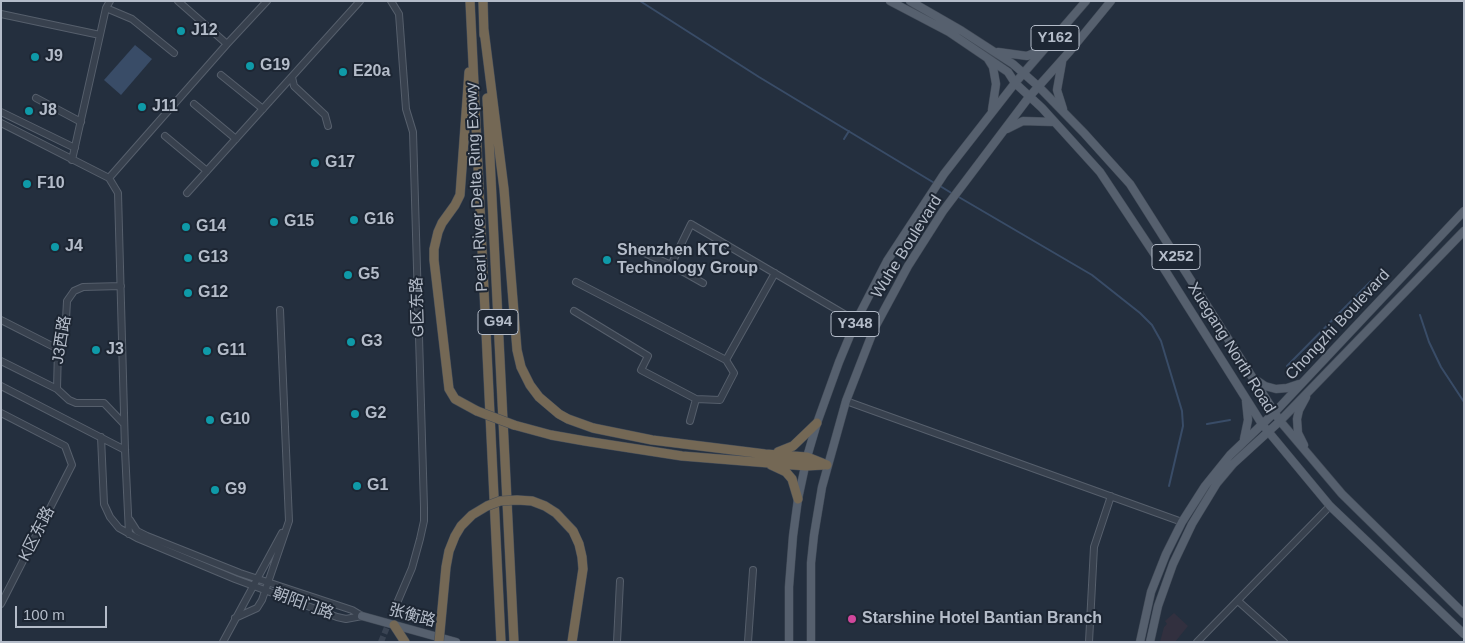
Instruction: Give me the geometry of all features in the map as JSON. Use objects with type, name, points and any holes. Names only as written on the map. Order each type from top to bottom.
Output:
[{"type":"highway","name":"Pearl River Delta Ring Expwy","points":[[470,1],[501,642]]},
{"type":"highway","name":"Pearl River Delta Ring Expwy","points":[[483,1],[514,642]]},
{"type":"highway","points":[[472,30],[461,190],[458,200],[442,223],[434,249],[449,389],[455,399],[477,412],[514,425],[568,438],[665,453],[806,461],[827,465]]},
{"type":"highway","points":[[484,30],[504,189],[514,329],[517,350],[530,385],[539,397],[559,414],[579,424],[612,433],[764,458],[786,472],[792,479],[796,487],[798,499]]},
{"type":"highway","points":[[764,458],[793,446],[817,423]]},
{"type":"highway","points":[[665,453],[666,442]]},
{"type":"highway","points":[[440,641],[446,567],[455,536],[461,526],[472,515],[487,506],[500,501],[517,500],[545,506],[556,513],[573,531],[579,544],[583,574],[572,642]]},
{"type":"highway","points":[[394,625],[405,642]]},
{"type":"main road","name":"Xuegang North Road","points":[[910,1],[994,51],[1024,73],[1064,112],[1130,184],[1280,421],[1342,494],[1464,614]]},
{"type":"main road","points":[[922,1],[930,12]]},
{"type":"main road","name":"Wuhe Boulevard","points":[[789,642],[788,596],[798,499],[817,423],[856,321],[888,261],[944,174],[1014,83],[1086,1]]},
{"type":"main road","name":"Wuhe Boulevard","points":[[811,642],[814,535],[827,465],[846,400],[874,329],[912,259],[943,211],[1029,97],[1111,1]]},
{"type":"main road","name":"Xuegang North Road","points":[[895,2],[949,32],[1008,72],[1014,83],[1054,122],[1100,172],[1163,266],[1268,432],[1330,506],[1464,634]]},
{"type":"main road","points":[[994,51],[1027,56],[1047,47]]},
{"type":"main road","points":[[987,57],[992,66],[996,84],[992,112]]},
{"type":"main road","points":[[1062,60],[1057,90],[1064,112]]},
{"type":"main road","points":[[1003,131],[1023,121],[1054,122]]},
{"type":"main road","name":"Chongzhi Boulevard","points":[[1140,642],[1146,610],[1158,572],[1182,522],[1205,486],[1243,443],[1274,413],[1464,211]]},
{"type":"main road","name":"Chongzhi Boulevard","points":[[1150,642],[1164,587],[1182,544],[1196,517],[1217,484],[1233,464],[1280,421],[1464,231]]},
{"type":"main road","points":[[1252,376],[1265,386],[1276,389],[1293,387],[1303,382]]},
{"type":"main road","points":[[1309,456],[1300,437],[1297,424],[1299,410],[1311,389]]},
{"type":"main road","points":[[1243,443],[1248,420],[1244,394]]},
{"type":"main road","name":"张衡路","points":[[362,616],[440,641],[456,642]]},
{"type":"street","points":[[178,1],[227,44]]},
{"type":"street","points":[[109,178],[267,1]]},
{"type":"street","points":[[187,193],[360,1]]},
{"type":"street","name":"G区东路","points":[[391,1],[399,14],[406,109],[412,132],[424,507],[424,520],[412,568],[394,610]]},
{"type":"street","points":[[72,160],[108,4],[132,19],[174,53]]},
{"type":"street","points":[[1,14],[100,35]]},
{"type":"street","points":[[221,75],[263,109]]},
{"type":"street","points":[[292,77],[294,86],[325,115],[328,126]]},
{"type":"street","points":[[36,98],[80,122]]},
{"type":"street","points":[[194,104],[236,139]]},
{"type":"street","points":[[1,112],[75,148]]},
{"type":"street","points":[[1,123],[109,178],[116,188],[119,199],[124,450],[129,534]]},
{"type":"street","points":[[165,136],[206,172]]},
{"type":"street","points":[[670,265],[692,224],[856,321]]},
{"type":"street","points":[[636,249],[703,283]]},
{"type":"street","points":[[726,360],[775,273]]},
{"type":"street","points":[[574,311],[648,356],[641,370],[696,399],[720,400],[734,373],[726,360],[576,282]]},
{"type":"street","name":"J3西路","points":[[57,389],[58,349],[65,338],[67,302],[74,291],[83,287],[121,286]]},
{"type":"street","points":[[235,618],[257,608],[266,591],[288,522],[280,310]]},
{"type":"street","points":[[1,320],[58,349]]},
{"type":"street","points":[[1,361],[57,389],[68,400],[104,404],[124,424]]},
{"type":"street","points":[[1,386],[124,450]]},
{"type":"street","points":[[690,422],[696,399]]},
{"type":"street","points":[[846,400],[1182,522]]},
{"type":"street","name":"K区东路","points":[[1,413],[65,446],[72,465],[1,604]]},
{"type":"street","name":"朝阳门路","points":[[101,437],[104,504],[114,523],[129,534],[252,586],[337,617],[346,619],[362,616]]},
{"type":"street","points":[[1089,642],[1094,547],[1111,496]]},
{"type":"street","points":[[1197,642],[1330,506]]},
{"type":"street","name":"朝阳门路","points":[[128,511],[132,525],[137,531],[147,536],[256,578],[352,610],[362,616]]},
{"type":"street","points":[[223,642],[288,522]]},
{"type":"street","points":[[748,642],[753,570]]},
{"type":"street","points":[[617,642],[620,581]]},
{"type":"street","points":[[1238,601],[1284,642]]},
{"type":"shaded area","points":[[1174,613],[1188,626],[1175,642],[1160,642],[1164,627],[1167,624],[1165,621]]},
{"type":"water","points":[[135,45],[152,59],[121,95],[104,80]]},
{"type":"waterway","points":[[640,1],[759,77],[936,184]]},
{"type":"waterway","points":[[844,139],[849,131]]},
{"type":"waterway","points":[[940,186],[953,194]]},
{"type":"waterway","points":[[957,196],[1092,275],[1140,313],[1152,325],[1161,341],[1182,411],[1183,426],[1169,486]]},
{"type":"waterway","points":[[1287,366],[1371,281]]},
{"type":"waterway","points":[[1420,315],[1429,342],[1441,367],[1464,402]]},
{"type":"waterway","points":[[1207,424],[1230,420]]},
{"type":"tunnel","points":[[381,642],[394,610]]},
{"type":"place","name":"J12","points":[[181,31]]},
{"type":"place","name":"J9","points":[[35,57]]},
{"type":"place","name":"G19","points":[[250,66]]},
{"type":"place","name":"E20a","points":[[343,72]]},
{"type":"place","name":"J11","points":[[142,107]]},
{"type":"place","name":"J8","points":[[29,111]]},
{"type":"place","name":"G17","points":[[315,163]]},
{"type":"place","name":"F10","points":[[27,184]]},
{"type":"place","name":"G16","points":[[354,220]]},
{"type":"place","name":"G15","points":[[274,222]]},
{"type":"place","name":"G14","points":[[186,227]]},
{"type":"place","name":"J4","points":[[55,247]]},
{"type":"place","name":"G13","points":[[188,258]]},
{"type":"place","name":"Shenzhen KTC Technology Group","points":[[607,260]]},
{"type":"place","name":"G5","points":[[348,275]]},
{"type":"place","name":"G12","points":[[188,293]]},
{"type":"place","name":"G3","points":[[351,342]]},
{"type":"place","name":"J3","points":[[96,350]]},
{"type":"place","name":"G11","points":[[207,351]]},
{"type":"place","name":"G2","points":[[355,414]]},
{"type":"place","name":"G10","points":[[210,420]]},
{"type":"place","name":"G1","points":[[357,486]]},
{"type":"place","name":"G9","points":[[215,490]]},
{"type":"place","name":"Starshine Hotel Bantian Branch","points":[[852,619]]}]
